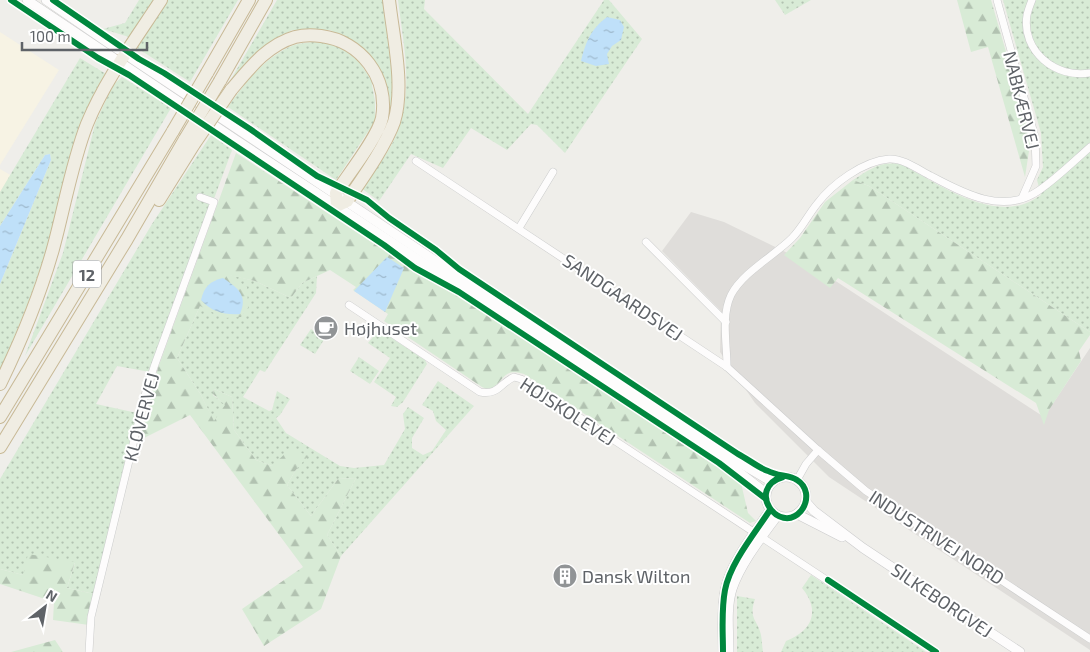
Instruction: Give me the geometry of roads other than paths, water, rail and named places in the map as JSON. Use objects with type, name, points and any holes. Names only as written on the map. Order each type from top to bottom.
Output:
[{"type":"highway","points":[[0,384],[16,350],[44,278],[87,126],[100,96],[161,0]]},
{"type":"highway","name":"12","points":[[0,417],[173,131],[249,0]]},
{"type":"highway","points":[[190,141],[220,81],[266,0]]},
{"type":"highway","points":[[340,200],[386,139],[394,121],[399,82],[390,0]]},
{"type":"highway","points":[[190,141],[256,61],[273,47],[295,37],[313,35],[331,37],[351,46],[366,58],[377,76],[382,96],[380,124],[340,200]]},
{"type":"highway","name":"12","points":[[0,447],[127,239],[160,199],[190,141]]},
{"type":"highway","points":[[0,456],[14,424]]},
{"type":"main road","points":[[27,0],[123,58],[725,454],[772,482]]},
{"type":"main road","points":[[46,0],[123,58]]},
{"type":"main road","points":[[340,200],[722,459],[766,493]]},
{"type":"main road","points":[[783,477],[797,480],[806,494],[806,502],[802,510],[789,517],[774,513],[766,499],[766,493],[772,482],[783,477]]},
{"type":"main road","name":"SILKEBORGVEJ","points":[[806,502],[814,511],[864,548],[1020,652]]},
{"type":"main road","points":[[729,652],[729,608],[732,591],[739,573],[774,513]]},
{"type":"main road","name":"SILKEBORGVEJ","points":[[797,514],[864,548]]},
{"type":"main road","points":[[723,652],[722,606],[725,588],[732,569],[759,536]]},
{"type":"street","name":"NABKÆRVEJ","points":[[996,0],[1035,137],[1036,166],[1022,198]]},
{"type":"street","points":[[1032,0],[1027,15],[1028,33],[1034,50],[1046,63],[1062,72],[1080,75],[1090,73]]},
{"type":"street","points":[[727,366],[727,306],[732,294],[742,281],[793,237],[817,203],[832,187],[854,172],[875,162],[891,158],[905,162],[964,193],[996,202],[1022,198],[1036,192],[1090,148]]},
{"type":"street","name":"SANDGAARDSVEJ","points":[[416,160],[727,366],[818,450]]},
{"type":"street","points":[[519,228],[554,172]]},
{"type":"street","name":"KLØVERVEJ","points":[[89,652],[91,617],[145,395],[214,202],[200,197]]},
{"type":"street","points":[[646,242],[726,322]]},
{"type":"street","name":"HØJSKOLEVEJ","points":[[349,305],[480,392],[490,394],[499,389],[507,380],[514,377],[521,379],[759,536]]},
{"type":"street","points":[[797,480],[806,464],[818,450]]},
{"type":"street","name":"INDUSTRIVEJ NORD","points":[[818,450],[866,491],[1090,639]]},
{"type":"street","points":[[759,536],[936,652]]},
{"type":"water","points":[[607,17],[620,20],[624,27],[621,40],[612,46],[607,54],[609,64],[596,66],[581,61],[590,36]]},
{"type":"water","points":[[50,154],[51,160],[0,284],[0,226],[45,155]]},
{"type":"water","points":[[387,257],[404,268],[385,312],[354,291]]},
{"type":"water","points":[[223,278],[237,289],[242,297],[243,302],[240,314],[219,312],[201,300],[208,285]]},
{"type":"place","name":"Højhuset","points":[[326,328]]},
{"type":"place","name":"Dansk Wilton","points":[[565,576]]}]
